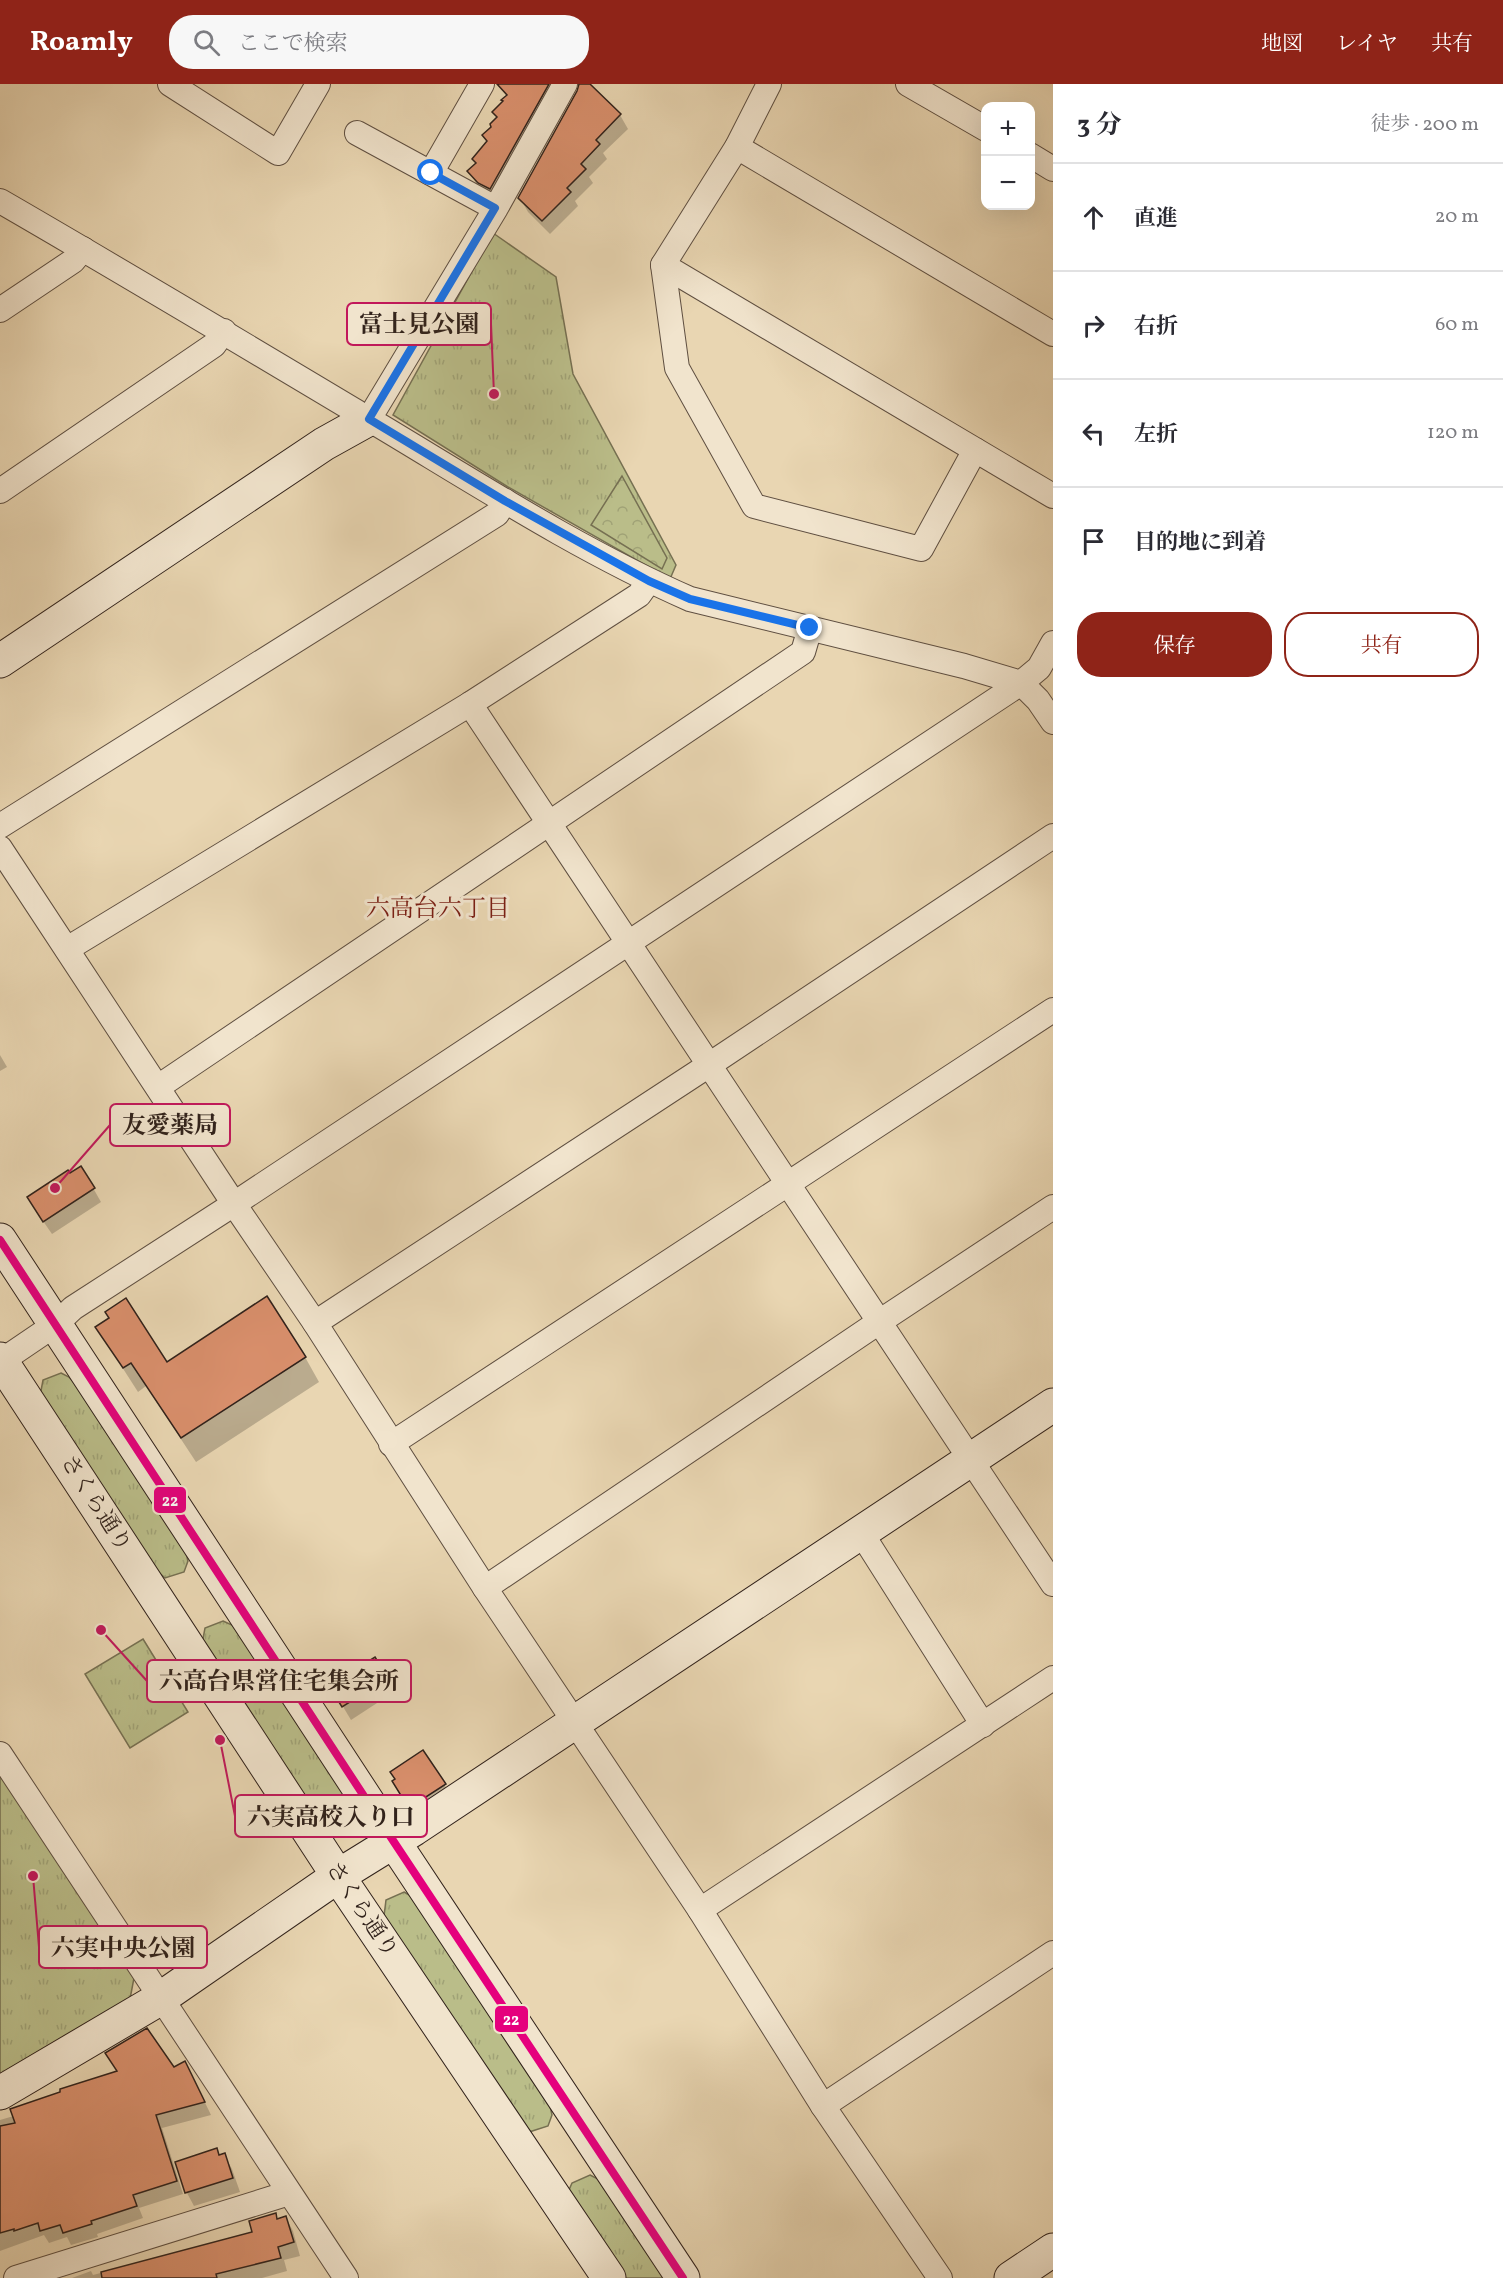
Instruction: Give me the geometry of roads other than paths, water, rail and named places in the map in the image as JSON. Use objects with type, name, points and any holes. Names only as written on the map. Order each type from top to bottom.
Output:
[{"type":"street","points":[[170,84],[278,153],[318,84]]},
{"type":"street","points":[[431,173],[482,84]]},
{"type":"street","points":[[0,662],[324,444],[369,419],[495,208],[565,84]]},
{"type":"street","points":[[769,84],[737,147],[663,266],[677,368],[754,506],[921,549],[975,450]]},
{"type":"street","points":[[908,84],[981,126]]},
{"type":"street","points":[[357,133],[495,208]]},
{"type":"street","points":[[737,147],[1053,333]]},
{"type":"street","points":[[1032,156],[1053,169]]},
{"type":"street","points":[[0,201],[224,331],[505,501],[649,581],[690,599],[964,666],[1021,683],[1038,700],[1053,722]]},
{"type":"street","points":[[0,310],[73,261],[83,249]]},
{"type":"street","points":[[663,266],[1053,496]]},
{"type":"street","points":[[0,491],[214,345],[224,331]]},
{"type":"street","points":[[0,826],[496,514],[505,501]]},
{"type":"street","points":[[67,949],[470,704],[639,595],[649,581]]},
{"type":"street","points":[[158,1088],[803,652],[810,628]]},
{"type":"street","points":[[0,1361],[56,1324],[73,1308],[1021,683],[1039,668],[1053,643]]},
{"type":"street","points":[[470,704],[1053,1584]]},
{"type":"street","points":[[315,1323],[1053,836]]},
{"type":"street","points":[[0,848],[315,1323],[484,1588],[700,1910],[824,2106],[940,2278]]},
{"type":"street","points":[[391,1444],[1053,1010]]},
{"type":"street","points":[[484,1588],[1053,1207]]},
{"type":"street","points":[[0,1240],[683,2278]]},
{"type":"street","name":"さくら通り","points":[[0,1361],[338,1876],[609,2278]]},
{"type":"street","points":[[0,2093],[161,1998],[338,1876],[394,1842],[969,1458],[1053,1405]]},
{"type":"street","points":[[860,1531],[983,1725]]},
{"type":"street","points":[[700,1910],[1053,1678]]},
{"type":"street","points":[[0,1754],[346,2278]]},
{"type":"street","points":[[824,2106],[1053,1953]]},
{"type":"street","points":[[16,2278],[289,2193]]},
{"type":"street","points":[[1011,2278],[1053,2250]]},
{"type":"place","name":"富士見公園","points":[[494,394]]},
{"type":"place","name":"友愛薬局","points":[[55,1188]]},
{"type":"place","name":"六高台県営住宅集会所","points":[[101,1630]]},
{"type":"place","name":"六実高校入り口","points":[[220,1740]]},
{"type":"place","name":"六実中央公園","points":[[33,1876]]},
{"type":"district","name":"六高台六丁目","points":[[438,910]]}]
